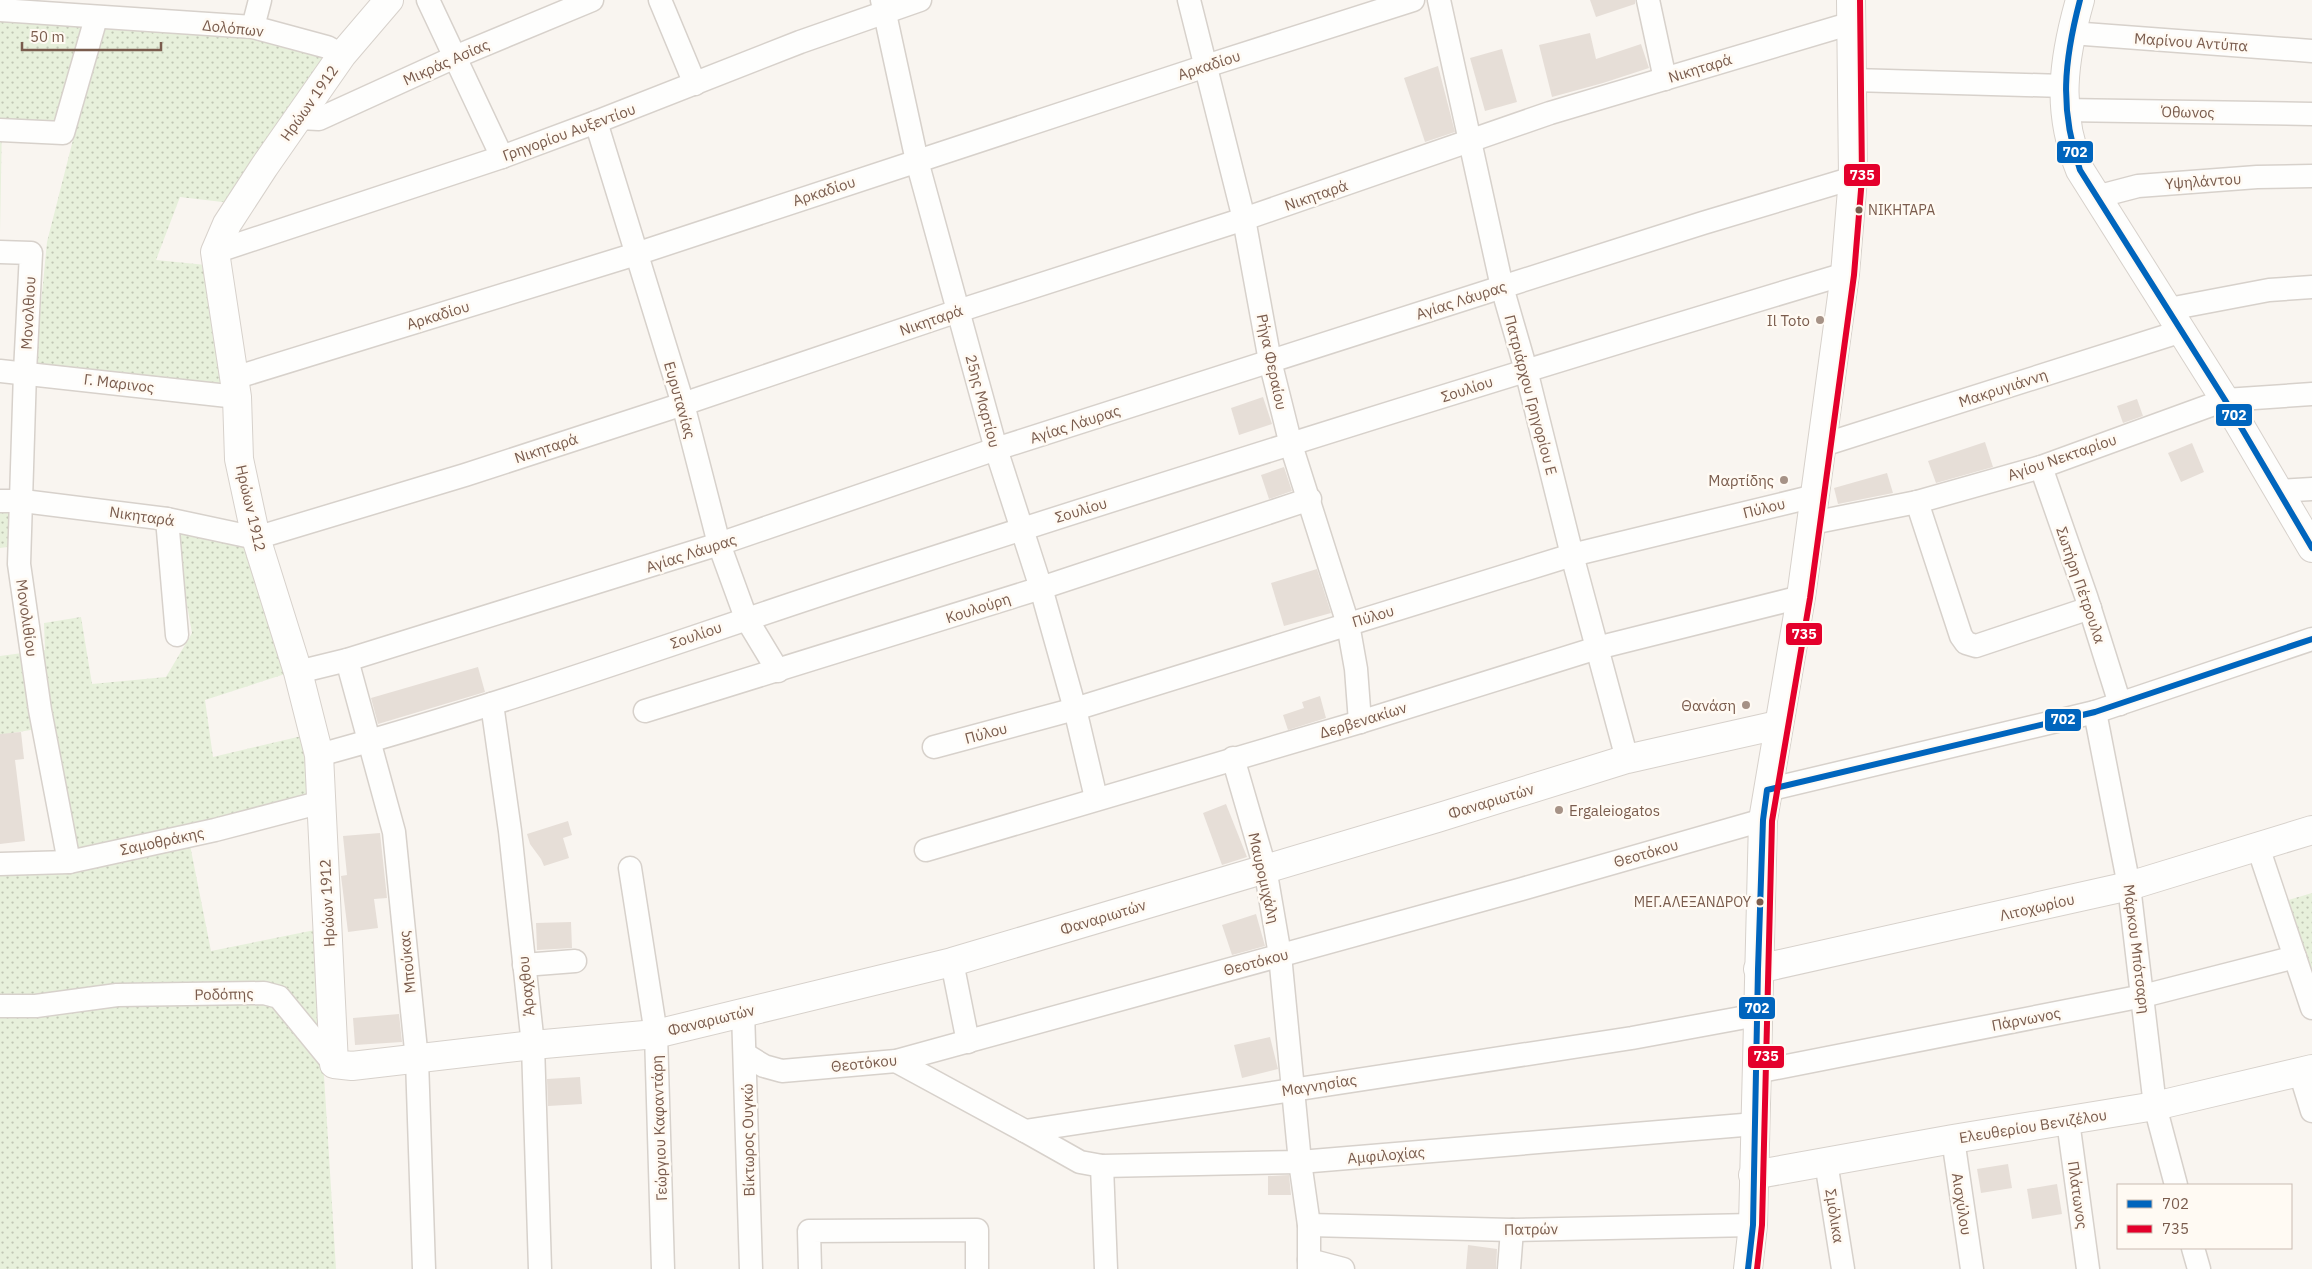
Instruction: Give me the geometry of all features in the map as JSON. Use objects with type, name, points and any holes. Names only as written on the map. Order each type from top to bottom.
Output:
[{"type":"street","points":[[252,27],[260,0]]},
{"type":"street","name":"Ηρώων 1912","points":[[334,1064],[319,755],[298,672],[256,538],[240,459],[236,388],[215,252],[227,224],[299,118],[342,56],[389,0]]},
{"type":"street","points":[[428,0],[502,157]]},
{"type":"street","name":"Μικράς Ασίας","points":[[299,118],[320,119],[455,57],[592,0]]},
{"type":"street","points":[[660,0],[695,84]]},
{"type":"street","name":"Γρηγορίου Αυξεντίου","points":[[215,252],[502,157],[695,84],[884,7],[920,0]]},
{"type":"street","name":"Ρήγα Φεραίου","points":[[1189,0],[1244,219],[1270,361],[1290,444],[1310,499],[1348,624],[1356,669],[1360,722]]},
{"type":"street","name":"Αρκαδίου","points":[[236,388],[917,160],[1413,0]]},
{"type":"street","name":"Πατριάρχου Γρηγορίου Ε","points":[[1439,0],[1472,142],[1502,287],[1526,370],[1572,556],[1627,759]]},
{"type":"street","points":[[1648,0],[1665,79]]},
{"type":"street","points":[[2080,0],[2070,33],[2064,98],[2071,148],[2080,170],[2176,320],[2312,548]]},
{"type":"street","name":"25ης Μαρτίου","points":[[884,7],[917,160],[996,449],[1041,588],[1075,709],[1096,798]]},
{"type":"street","name":"Δολόπων","points":[[0,10],[96,18],[252,27],[327,48],[342,56]]},
{"type":"street","points":[[1748,1269],[1753,1225],[1763,820],[1812,523],[1845,274],[1853,178],[1852,12]]},
{"type":"street","name":"Νικηταρά","points":[[0,501],[23,501],[167,518],[256,538],[465,474],[683,404],[958,311],[1244,219],[1472,142],[1550,113],[1665,79],[1852,12]]},
{"type":"street","points":[[0,130],[63,133],[96,18]]},
{"type":"street","name":"Μαρίνου Αντύπα","points":[[2070,33],[2312,50]]},
{"type":"street","name":"Όθωνος","points":[[1853,80],[2064,98],[2312,114]]},
{"type":"street","name":"Ευρυτανίας","points":[[596,122],[683,404],[719,544],[746,618],[778,671]]},
{"type":"street","name":"Υψηλάντου","points":[[2096,197],[2138,186],[2312,176]]},
{"type":"street","name":"Αγίας Λάυρας","points":[[298,672],[348,660],[719,544],[996,449],[1704,222],[1853,178]]},
{"type":"street","name":"Μονολθιου","points":[[0,252],[31,253],[25,372]]},
{"type":"street","name":"Σουλίου","points":[[319,755],[492,704],[746,618],[1290,444],[1526,370],[1845,274]]},
{"type":"street","name":"Μακρυγιάννη","points":[[1823,445],[2176,320],[2269,290],[2312,287]]},
{"type":"street","name":"Γ. Μαρινος","points":[[0,370],[236,388]]},
{"type":"street","name":"Μονολιθίου","points":[[25,372],[23,501],[19,564],[40,710],[69,862]]},
{"type":"street","name":"Αγίου Νεκταρίου","points":[[1812,523],[1918,502],[2041,467],[2225,400],[2312,394]]},
{"type":"street","name":"Σωτήρη Πέτρουλα","points":[[2041,467],[2090,608],[2120,704]]},
{"type":"street","points":[[2278,491],[2312,489]]},
{"type":"street","name":"Πύλου","points":[[934,747],[1075,709],[1572,556],[1815,496]]},
{"type":"street","name":"Κουλούρη","points":[[645,711],[1041,588],[1310,499]]},
{"type":"street","points":[[1918,502],[1961,636],[1966,643],[1976,646],[2090,608]]},
{"type":"street","points":[[167,518],[177,635]]},
{"type":"street","name":"Δερβενακίων","points":[[926,850],[1096,798],[1360,722],[1596,648],[1801,596]]},
{"type":"street","points":[[1767,790],[2095,712],[2312,639]]},
{"type":"street","name":"Μπούκας","points":[[348,660],[368,742],[394,832],[416,1060],[424,1269]]},
{"type":"street","name":"Άραχθου","points":[[492,704],[510,831],[533,1045],[540,1269]]},
{"type":"street","name":"Μάρκου Μπότσαρη","points":[[2095,712],[2130,886],[2155,1106],[2176,1184]]},
{"type":"street","name":"Φαναριωτών","points":[[416,1060],[533,1045],[656,1034],[952,962],[1627,759],[1778,725]]},
{"type":"street","name":"Μαυρομιχάλη","points":[[1233,758],[1265,868],[1280,955],[1300,1162],[1309,1225],[1309,1265]]},
{"type":"street","name":"Σαμοθράκης","points":[[0,864],[69,862],[215,830],[322,802]]},
{"type":"street","name":"Θεοτόκου","points":[[746,1056],[764,1066],[782,1072],[896,1061],[1522,889],[1763,820]]},
{"type":"street","name":"Λιτοχωρίου","points":[[1758,969],[2130,886],[2312,830]]},
{"type":"street","points":[[2258,847],[2312,1008]]},
{"type":"street","name":"Γεώργιου Καφαντάρη","points":[[630,868],[656,1034],[663,1269]]},
{"type":"street","name":"Πάρνωνος","points":[[1756,1072],[2143,996],[2295,957]]},
{"type":"street","points":[[524,965],[575,961]]},
{"type":"street","points":[[952,962],[968,1042]]},
{"type":"street","name":"Ροδόπης","points":[[0,1006],[36,1006],[117,995],[264,993],[279,997],[334,1064]]},
{"type":"street","name":"Βίκτωρος Ουγκώ","points":[[743,1012],[746,1056],[751,1269]]},
{"type":"street","name":"Μαγνησίας","points":[[1025,1131],[1632,1038],[1757,1015]]},
{"type":"street","points":[[334,1064],[352,1066],[416,1060]]},
{"type":"street","points":[[896,1061],[1025,1131]]},
{"type":"street","points":[[2306,1070],[2312,1111]]},
{"type":"street","name":"Ελευθερίου Βενιζέλου","points":[[1753,1175],[1953,1139],[2155,1106],[2306,1070]]},
{"type":"street","name":"Πλάτωνος","points":[[2068,1121],[2088,1269]]},
{"type":"street","name":"Αμφιλοχίας","points":[[1025,1131],[1080,1162],[1102,1166],[1300,1162],[1755,1124]]},
{"type":"street","name":"Αισχύλου","points":[[1953,1139],[1972,1269]]},
{"type":"street","name":"Σμόλικα","points":[[1826,1162],[1843,1269]]},
{"type":"street","points":[[1102,1166],[1106,1269]]},
{"type":"street","name":"Πατρών","points":[[1309,1225],[1512,1230],[1753,1225]]},
{"type":"street","points":[[810,1269],[808,1231],[977,1230],[977,1269]]},
{"type":"street","points":[[1509,1269],[1512,1230]]},
{"type":"street","points":[[2193,1249],[2199,1269]]},
{"type":"street","points":[[1309,1265],[1343,1269]]},
{"type":"green space","points":[[0,18],[249,35],[327,58],[231,203],[180,197],[156,260],[206,265],[231,388],[35,367],[47,242],[76,128],[2,123],[0,233]]},
{"type":"green space","points":[[0,509],[14,509],[15,546],[0,548]]},
{"type":"green space","points":[[173,527],[251,547],[285,674],[205,700],[213,757],[306,735],[314,793],[187,830],[211,951],[315,930],[336,1269],[0,1269],[0,869],[73,869],[55,726],[0,735],[0,656],[45,650],[44,623],[81,617],[92,684],[166,677],[192,633]]},
{"type":"green space","points":[[2312,893],[2312,990],[2282,902]]},
{"type":"building","points":[[1590,0],[1635,0],[1635,4],[1596,17]]},
{"type":"building","points":[[1590,33],[1596,59],[1641,44],[1649,68],[1552,97],[1539,45]]},
{"type":"building","points":[[1502,49],[1517,102],[1485,111],[1470,58]]},
{"type":"building","points":[[1438,66],[1455,132],[1425,142],[1404,78]]},
{"type":"building","points":[[1263,397],[1272,424],[1239,435],[1231,408]]},
{"type":"building","points":[[2137,399],[2143,416],[2123,423],[2117,406]]},
{"type":"building","points":[[1985,442],[1993,467],[1936,483],[1928,461]]},
{"type":"building","points":[[2192,443],[2204,472],[2181,482],[2168,453]]},
{"type":"building","points":[[1284,467],[1292,491],[1269,499],[1261,475]]},
{"type":"building","points":[[1887,473],[1893,493],[1838,504],[1834,488]]},
{"type":"building","points":[[1317,569],[1331,613],[1284,626],[1271,583]]},
{"type":"building","points":[[478,667],[485,692],[378,724],[371,698]]},
{"type":"building","points":[[1320,696],[1326,718],[1288,730],[1283,715],[1304,708],[1302,702]]},
{"type":"building","points":[[21,732],[24,759],[15,760],[25,841],[0,844],[0,734]]},
{"type":"building","points":[[1226,804],[1247,857],[1222,865],[1203,813]]},
{"type":"building","points":[[568,821],[572,835],[563,838],[569,858],[544,866],[530,844],[527,834]]},
{"type":"building","points":[[380,833],[387,898],[374,899],[378,928],[348,932],[341,876],[347,875],[343,836]]},
{"type":"building","points":[[1256,914],[1265,946],[1232,955],[1222,925]]},
{"type":"building","points":[[571,922],[572,948],[537,950],[536,923]]},
{"type":"building","points":[[399,1014],[402,1042],[355,1045],[353,1018]]},
{"type":"building","points":[[1270,1037],[1278,1069],[1242,1078],[1234,1045]]},
{"type":"building","points":[[580,1077],[582,1104],[548,1106],[547,1079]]},
{"type":"building","points":[[2008,1164],[2012,1188],[1981,1193],[1977,1169]]},
{"type":"building","points":[[1289,1175],[1291,1195],[1268,1195],[1268,1176]]},
{"type":"building","points":[[2057,1184],[2062,1214],[2032,1219],[2027,1189]]},
{"type":"building","points":[[1468,1245],[1497,1249],[1496,1269],[1466,1269]]},
{"type":"transit line","name":"735","points":[[1757,1269],[1762,1225],[1772,821],[1810,598],[1854,275],[1862,178],[1860,0]]},
{"type":"transit line","name":"702","points":[[2080,0],[2070,44],[2066,85],[2069,126],[2080,170],[2225,400],[2312,548]]},
{"type":"transit line","name":"702","points":[[1748,1269],[1753,1225],[1758,969],[1763,820],[1767,790],[2095,712],[2312,639]]},
{"type":"place","name":"ΝΙΚΗΤΑΡΑ","points":[[1859,210]]},
{"type":"place","name":"Il Toto","points":[[1820,320]]},
{"type":"place","name":"Μαρτίδης","points":[[1784,480]]},
{"type":"place","name":"Θανάση","points":[[1746,705]]},
{"type":"place","name":"Ergaleiogatos","points":[[1559,810]]},
{"type":"place","name":"ΜΕΓ.ΑΛΕΞΑΝΔΡΟΥ","points":[[1760,902]]}]
